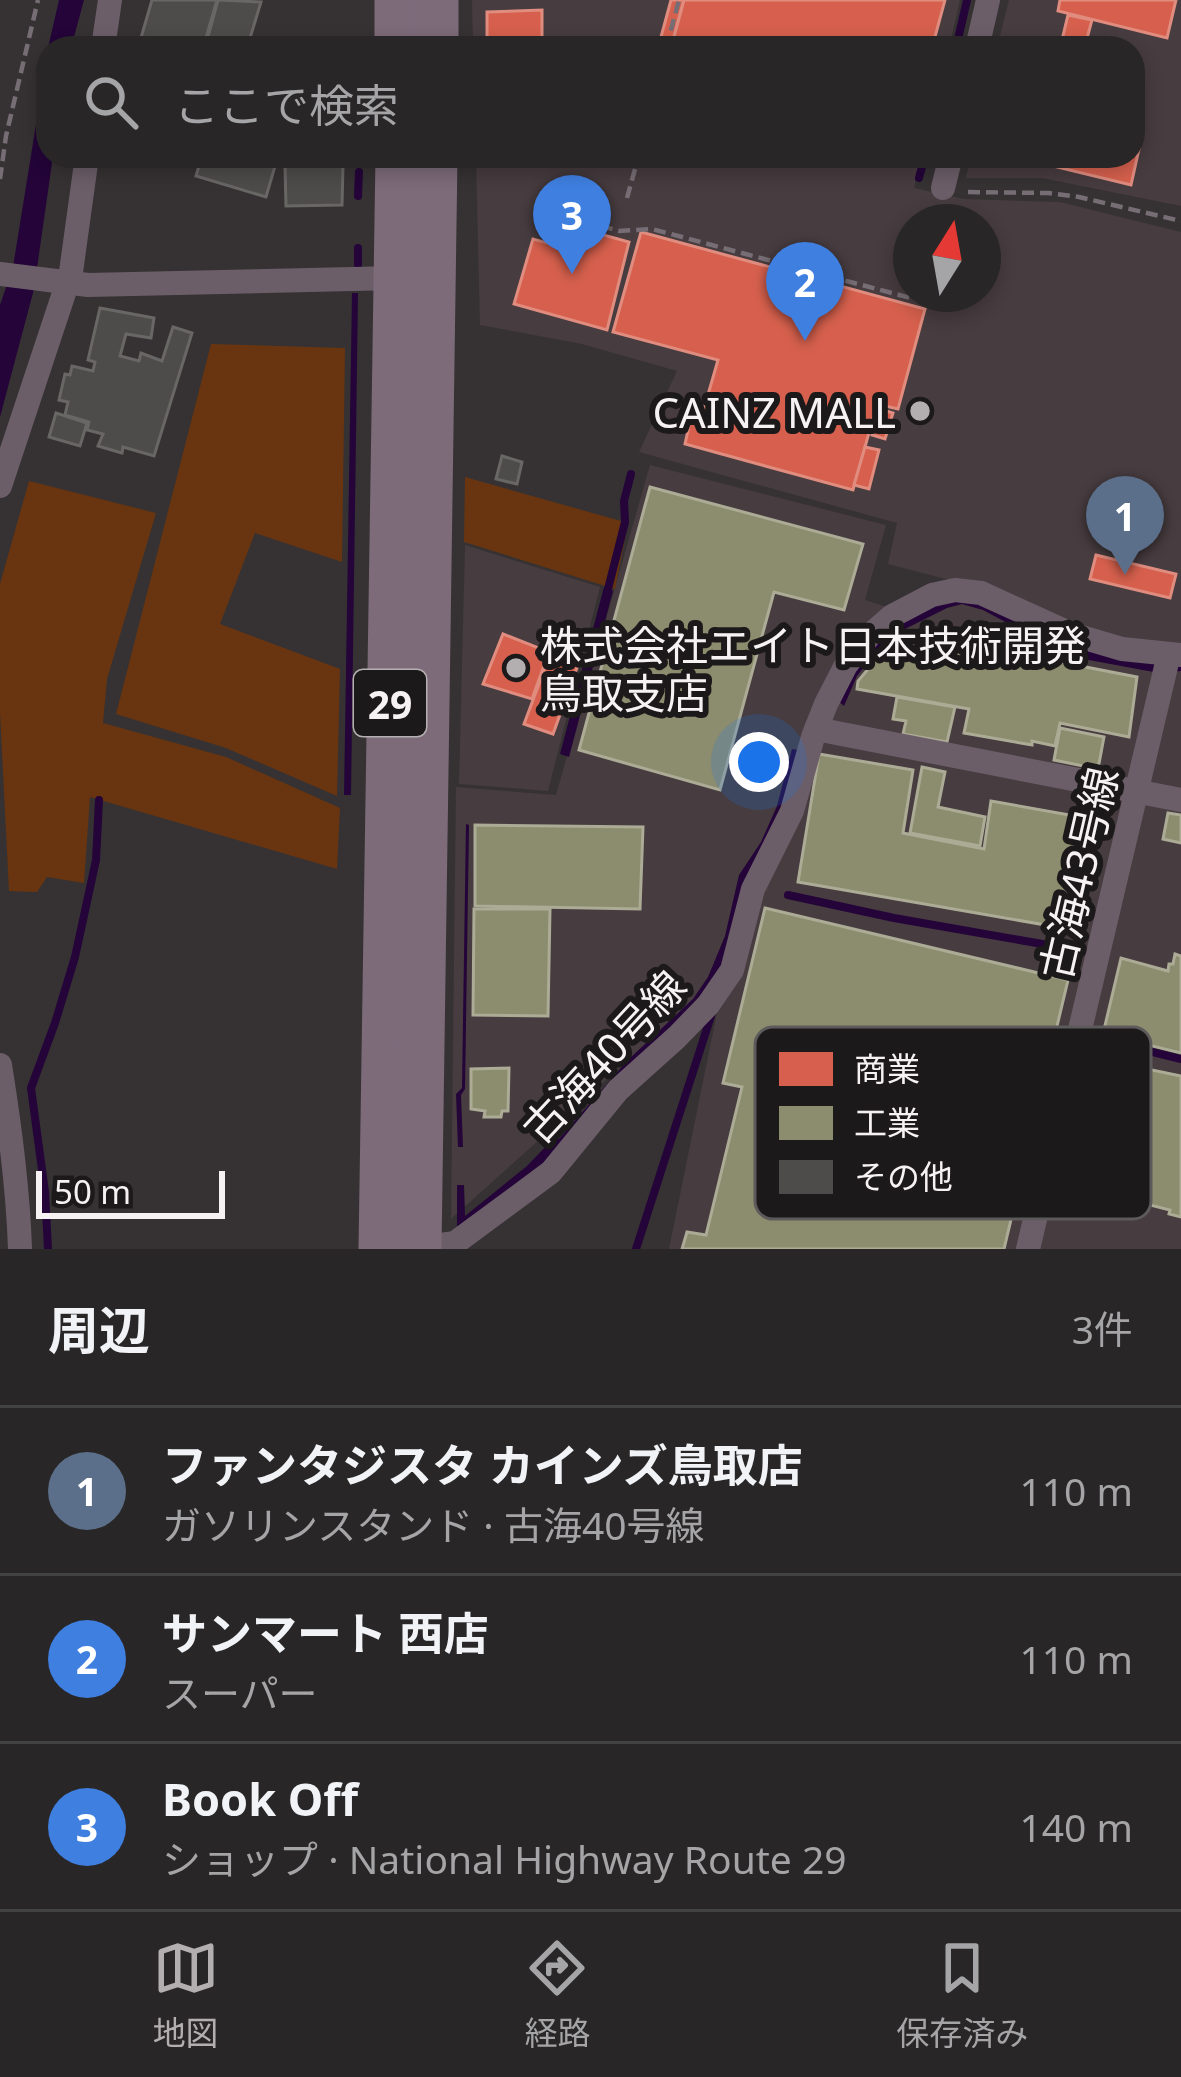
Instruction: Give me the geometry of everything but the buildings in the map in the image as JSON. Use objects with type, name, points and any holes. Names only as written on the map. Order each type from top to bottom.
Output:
[{"type":"highway","points":[[397,0],[398,36]]},
{"type":"highway","points":[[436,0],[436,36]]},
{"type":"highway","name":"29","points":[[381,1249],[398,168]]},
{"type":"highway","name":"29","points":[[419,1248],[435,168]]},
{"type":"street","points":[[105,36],[110,0]]},
{"type":"street","points":[[979,36],[988,0]]},
{"type":"street","points":[[0,486],[67,284],[85,168]]},
{"type":"street","points":[[943,188],[948,168]]},
{"type":"street","points":[[0,274],[67,284],[397,278]]},
{"type":"street","name":"古海40号線","points":[[419,1248],[454,1243],[551,1172],[618,1090],[708,1004],[732,970],[753,890],[793,811],[816,729],[846,665],[892,616],[955,590],[981,593],[1071,634],[1122,649],[1175,654]]},
{"type":"street","name":"古海43号線","points":[[1081,1027],[1175,654]]},
{"type":"street","points":[[816,729],[1181,800]]},
{"type":"street","points":[[0,1065],[14,1155],[20,1249]]},
{"type":"street","name":"古海43号線","points":[[1028,1249],[1035,1219]]},
{"type":"path","points":[[0,179],[38,0]]},
{"type":"path","points":[[669,36],[679,0]]},
{"type":"path","points":[[627,198],[635,168]]},
{"type":"path","points":[[943,188],[1079,196],[1181,221]]},
{"type":"path","points":[[548,212],[619,231],[652,229],[893,293]]},
{"type":"shaded area","points":[[59,0],[84,0],[74,36],[51,36]]},
{"type":"shaded area","points":[[472,0],[960,0],[952,36],[473,36]]},
{"type":"shaded area","points":[[1009,0],[1181,0],[1181,206],[1042,178],[966,178],[968,168],[1145,168],[1145,36],[1000,36]]},
{"type":"shaded area","points":[[36,124],[36,168],[51,168],[34,289],[0,417],[0,305],[13,267]]},
{"type":"shaded area","name":"CAINZ MALL","points":[[476,168],[919,168],[914,188],[964,199],[1060,202],[1181,232],[1181,651],[1139,646],[957,582],[888,564],[897,523],[639,452],[677,371],[582,344],[480,325]]},
{"type":"shaded area","points":[[352,293],[358,293],[351,795],[344,795]]},
{"type":"shaded area","points":[[211,344],[345,348],[342,562],[255,533],[220,624],[340,669],[337,796],[226,748],[116,714]]},
{"type":"shaded area","points":[[650,465],[886,525],[865,600],[906,613],[938,598],[1181,659],[1181,1249],[669,1249],[725,973],[451,1219],[456,787],[556,795]]},
{"type":"shaded area","points":[[465,477],[628,523],[615,589],[464,542]]},
{"type":"shaded area","points":[[29,481],[156,513],[107,679],[103,723],[226,757],[340,808],[337,869],[90,797],[84,883],[47,877],[37,892],[9,891],[0,713],[0,584]]},
{"type":"shaded area","points":[[465,545],[600,587],[548,791],[459,784]]},
{"type":"shaded area","points":[[604,587],[613,591],[569,757],[560,754]]},
{"type":"shaded area","points":[[963,596],[1181,662],[1181,671],[1159,673],[1089,660],[962,604],[887,638],[857,676],[844,706],[836,699],[853,667],[901,619]]},
{"type":"shaded area","points":[[792,749],[804,751],[721,967],[709,986],[553,1155],[457,1236],[457,1185],[464,1185],[465,1216],[552,1140],[559,1139],[628,1060],[693,999],[725,936],[739,875],[777,806]]},
{"type":"shaded area","points":[[466,824],[465,1089],[461,1095],[463,1147],[458,1147],[456,1094],[462,1088]]},
{"type":"waterway","points":[[959,36],[967,0]]},
{"type":"waterway","points":[[919,178],[922,168]]},
{"type":"waterway","points":[[358,196],[359,172]]},
{"type":"waterway","points":[[358,248],[358,265]]},
{"type":"waterway","points":[[607,593],[625,522],[631,474]]},
{"type":"waterway","points":[[48,1249],[31,1088],[75,957],[96,860],[99,800]]},
{"type":"waterway","points":[[788,895],[1082,951]]},
{"type":"waterway","points":[[636,1249],[711,1016]]},
{"type":"waterway","points":[[1151,1052],[1181,1059]]},
{"type":"place","name":"Book Off","points":[[572,274]]},
{"type":"place","name":"サンマート 西店","points":[[805,341]]},
{"type":"place","name":"CAINZ MALL","points":[[920,411]]},
{"type":"place","name":"ファンタジスタ カインズ鳥取店","points":[[1125,575]]},
{"type":"place","name":"株式会社エイト日本技術開発 鳥取支店","points":[[516,668]]}]
